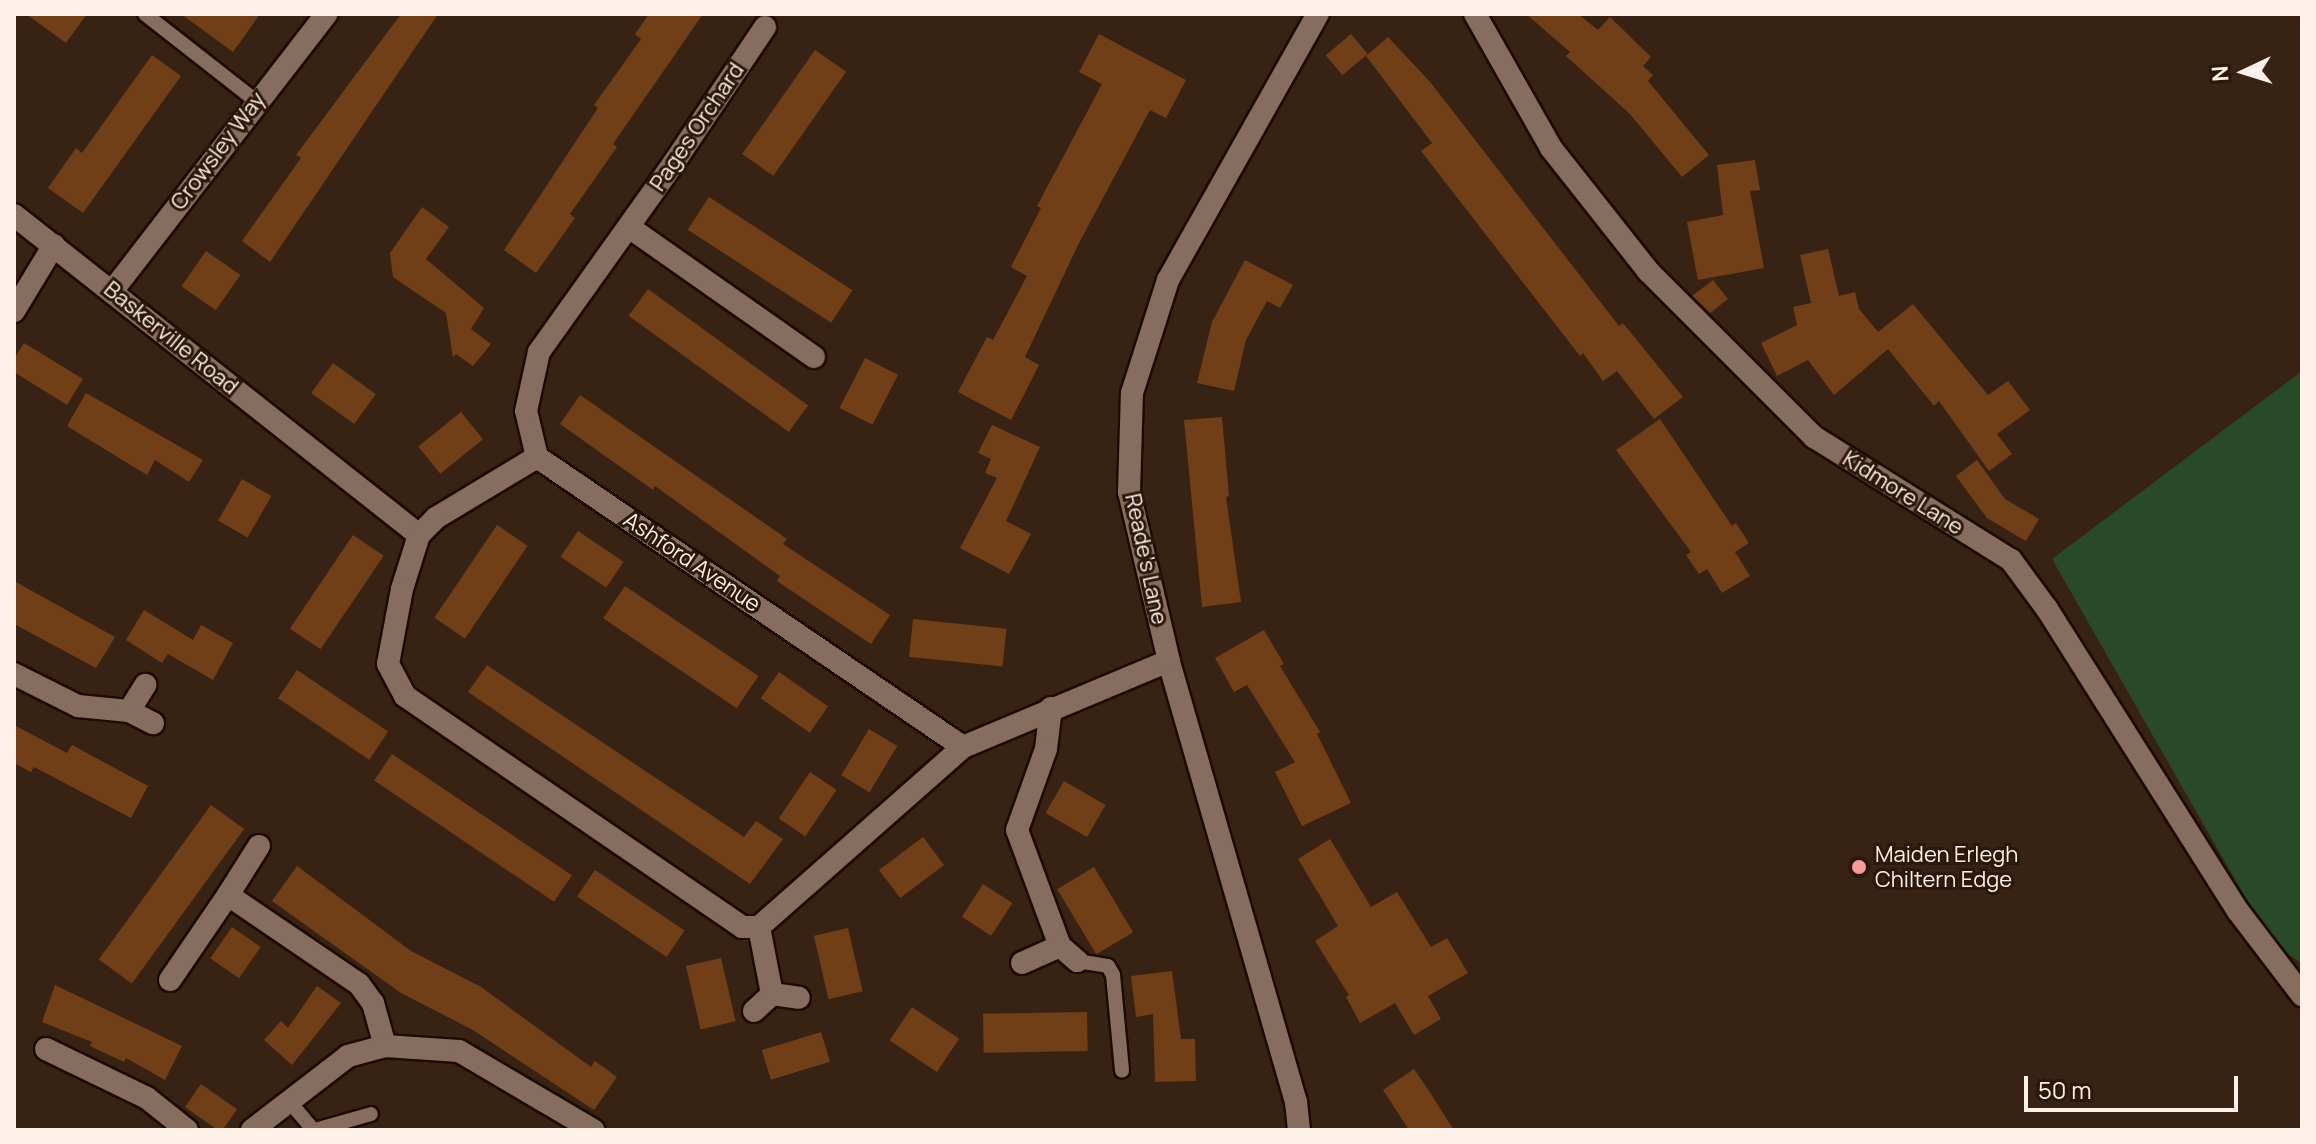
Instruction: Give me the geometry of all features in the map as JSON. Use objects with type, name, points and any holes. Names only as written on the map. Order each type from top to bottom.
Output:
[{"type":"street","name":"Crowsley Way","points":[[113,290],[326,14]]},
{"type":"street","name":"Reade's Lane","points":[[1299,1130],[1296,1102],[1169,661],[1129,492],[1132,393],[1168,280],[1318,14]]},
{"type":"street","name":"Kidmore Lane","points":[[1475,14],[1551,148],[1648,271],[1814,437],[2011,560],[2047,609],[2238,911],[2302,995]]},
{"type":"street","name":"Pages Orchard","points":[[537,457],[526,411],[539,352],[629,227],[765,27]]},
{"type":"street","name":"Baskerville Road","points":[[14,215],[113,290],[325,463],[419,535]]},
{"type":"street","points":[[629,227],[814,357]]},
{"type":"street","points":[[14,311],[54,245]]},
{"type":"street","points":[[537,457],[436,518],[419,535],[402,589],[388,664],[405,696],[742,927],[759,927],[963,747],[1169,661]]},
{"type":"street","name":"Ashford Avenue","points":[[537,457],[963,747]]},
{"type":"street","points":[[14,674],[78,706],[129,711],[153,723]]},
{"type":"street","points":[[129,711],[145,685]]},
{"type":"street","points":[[1022,963],[1068,954],[1017,830],[1046,749],[1051,708]]},
{"type":"street","points":[[170,980],[259,846]]},
{"type":"street","points":[[228,895],[359,984],[373,1003],[385,1046]]},
{"type":"street","points":[[759,927],[772,994]]},
{"type":"street","points":[[772,994],[799,998]]},
{"type":"street","points":[[754,1011],[772,994]]},
{"type":"street","points":[[252,1130],[348,1056],[385,1046],[459,1051],[593,1130]]},
{"type":"street","points":[[46,1049],[147,1098],[187,1130]]},
{"type":"lane","points":[[145,14],[256,101]]},
{"type":"lane","points":[[1068,954],[1108,966],[1113,975],[1122,1071]]},
{"type":"lane","points":[[289,1101],[314,1130],[371,1114]]},
{"type":"green space","points":[[2302,371],[2302,964],[2269,939],[2052,559]]},
{"type":"building","points":[[26,14],[87,14],[66,43]]},
{"type":"building","points":[[181,14],[260,14],[233,52]]},
{"type":"building","points":[[401,14],[438,14],[270,262],[242,241],[301,158],[296,155]]},
{"type":"building","points":[[649,14],[703,14],[613,144],[617,147],[570,214],[575,218],[536,273],[504,250],[598,108],[594,105],[641,39],[635,34]]},
{"type":"building","points":[[1526,14],[1578,14],[1598,30],[1610,17],[1651,57],[1643,66],[1653,75],[1648,81],[1709,155],[1682,177],[1630,114],[1566,56],[1570,52]]},
{"type":"building","points":[[1099,34],[1186,80],[1166,118],[1150,110],[1079,243],[1025,357],[1039,365],[1011,420],[958,392],[987,337],[993,340],[1027,276],[1011,267],[1041,208],[1037,206],[1102,84],[1079,72]]},
{"type":"building","points":[[1351,34],[1368,54],[1342,75],[1326,55]]},
{"type":"building","points":[[1388,37],[1431,83],[1619,326],[1623,323],[1683,397],[1654,419],[1617,371],[1603,381],[1583,353],[1580,356],[1421,151],[1432,143],[1366,56]]},
{"type":"building","points":[[815,50],[846,72],[773,176],[742,154]]},
{"type":"building","points":[[152,55],[181,76],[83,213],[48,188],[76,148],[82,153]]},
{"type":"building","points":[[1755,160],[1760,190],[1750,191],[1764,268],[1698,280],[1687,222],[1723,215],[1717,165]]},
{"type":"building","points":[[709,197],[852,290],[831,323],[688,230]]},
{"type":"building","points":[[422,207],[449,227],[426,259],[484,308],[471,329],[491,344],[473,366],[456,354],[453,357],[446,313],[393,277],[390,253]]},
{"type":"building","points":[[1828,249],[1839,296],[1855,292],[1859,309],[1878,332],[1913,304],[1988,395],[2008,381],[2030,410],[1997,434],[2012,454],[1989,471],[1939,401],[1934,406],[1888,349],[1834,395],[1808,360],[1777,376],[1761,343],[1797,325],[1793,307],[1811,303],[1800,255]]},
{"type":"building","points":[[206,251],[240,275],[216,310],[181,286]]},
{"type":"building","points":[[1245,260],[1293,285],[1280,308],[1267,301],[1246,340],[1234,391],[1197,383],[1212,322]]},
{"type":"building","points":[[1713,280],[1728,299],[1710,313],[1692,296]]},
{"type":"building","points":[[648,289],[808,405],[789,432],[629,316]]},
{"type":"building","points":[[24,343],[83,379],[67,405],[14,372],[14,359]]},
{"type":"building","points":[[865,358],[898,375],[873,425],[840,408]]},
{"type":"building","points":[[333,363],[376,394],[354,424],[311,393]]},
{"type":"building","points":[[86,393],[203,460],[189,482],[155,460],[147,475],[67,426]]},
{"type":"building","points":[[580,395],[787,539],[783,544],[890,615],[871,644],[777,581],[780,576],[655,486],[653,490],[560,424]]},
{"type":"building","points":[[461,412],[483,439],[440,474],[418,447]]},
{"type":"building","points":[[1222,417],[1229,496],[1226,497],[1241,602],[1202,607],[1184,420]]},
{"type":"building","points":[[1660,419],[1732,526],[1736,523],[1749,543],[1735,552],[1750,576],[1722,593],[1707,569],[1699,574],[1686,555],[1691,552],[1616,450]]},
{"type":"building","points":[[992,425],[1040,447],[1006,521],[1031,534],[1009,574],[960,548],[997,478],[985,473],[991,459],[978,453]]},
{"type":"building","points":[[1977,460],[2005,499],[2039,519],[2026,541],[1987,518],[1956,476]]},
{"type":"building","points":[[242,479],[271,496],[247,538],[218,521]]},
{"type":"building","points":[[497,525],[528,546],[465,639],[434,618]]},
{"type":"building","points":[[578,531],[624,562],[606,587],[561,557]]},
{"type":"building","points":[[353,535],[384,556],[320,649],[290,629]]},
{"type":"building","points":[[14,581],[115,637],[96,668],[14,624]]},
{"type":"building","points":[[625,586],[758,676],[737,708],[603,618]]},
{"type":"building","points":[[144,610],[193,640],[201,625],[233,643],[213,680],[168,654],[162,663],[126,640]]},
{"type":"building","points":[[913,619],[1006,629],[1003,667],[909,657]]},
{"type":"building","points":[[1264,630],[1284,664],[1280,666],[1320,732],[1317,734],[1351,803],[1302,826],[1275,772],[1295,762],[1247,685],[1234,692],[1215,658]]},
{"type":"building","points":[[487,665],[744,837],[756,821],[783,839],[750,884],[468,692]]},
{"type":"building","points":[[297,670],[388,732],[369,760],[278,698]]},
{"type":"building","points":[[779,672],[828,706],[810,733],[761,698]]},
{"type":"building","points":[[14,725],[67,753],[72,745],[148,786],[131,818],[34,767],[31,772],[14,763]]},
{"type":"building","points":[[869,729],[897,746],[869,792],[841,775]]},
{"type":"building","points":[[392,754],[572,875],[554,902],[374,781]]},
{"type":"building","points":[[810,772],[837,790],[805,836],[779,818]]},
{"type":"building","points":[[1064,781],[1106,805],[1087,837],[1046,813]]},
{"type":"building","points":[[211,805],[244,829],[132,984],[99,960]]},
{"type":"building","points":[[923,837],[944,865],[900,898],[879,870]]},
{"type":"building","points":[[1330,839],[1371,907],[1397,892],[1431,947],[1447,938],[1468,973],[1428,996],[1441,1019],[1414,1035],[1395,1003],[1360,1023],[1346,997],[1349,995],[1315,941],[1338,926],[1298,859]]},
{"type":"building","points":[[297,866],[411,951],[481,987],[591,1067],[595,1061],[617,1077],[594,1110],[473,1030],[401,993],[272,901]]},
{"type":"building","points":[[1094,867],[1133,932],[1096,954],[1057,889]]},
{"type":"building","points":[[595,870],[685,930],[667,957],[577,897]]},
{"type":"building","points":[[983,884],[1012,903],[991,936],[962,917]]},
{"type":"building","points":[[232,927],[261,947],[239,978],[210,958]]},
{"type":"building","points":[[848,928],[863,991],[829,999],[814,936]]},
{"type":"building","points":[[721,958],[736,1021],[701,1029],[686,966]]},
{"type":"building","points":[[1172,971],[1181,1039],[1195,1039],[1196,1081],[1155,1082],[1153,1014],[1136,1017],[1131,976]]},
{"type":"building","points":[[55,985],[182,1046],[165,1080],[126,1058],[124,1062],[90,1046],[92,1042],[42,1022]]},
{"type":"building","points":[[317,986],[341,1003],[292,1065],[264,1040],[281,1021],[288,1028]]},
{"type":"building","points":[[912,1007],[959,1039],[937,1072],[890,1040]]},
{"type":"building","points":[[1087,1012],[1088,1051],[984,1053],[983,1014]]},
{"type":"building","points":[[821,1032],[830,1062],[771,1080],[762,1050]]},
{"type":"building","points":[[1414,1069],[1454,1130],[1409,1130],[1383,1090]]},
{"type":"building","points":[[201,1084],[237,1109],[223,1130],[218,1130],[185,1107]]},
{"type":"place","name":"Maiden Erlegh Chiltern Edge","points":[[1859,867]]}]
